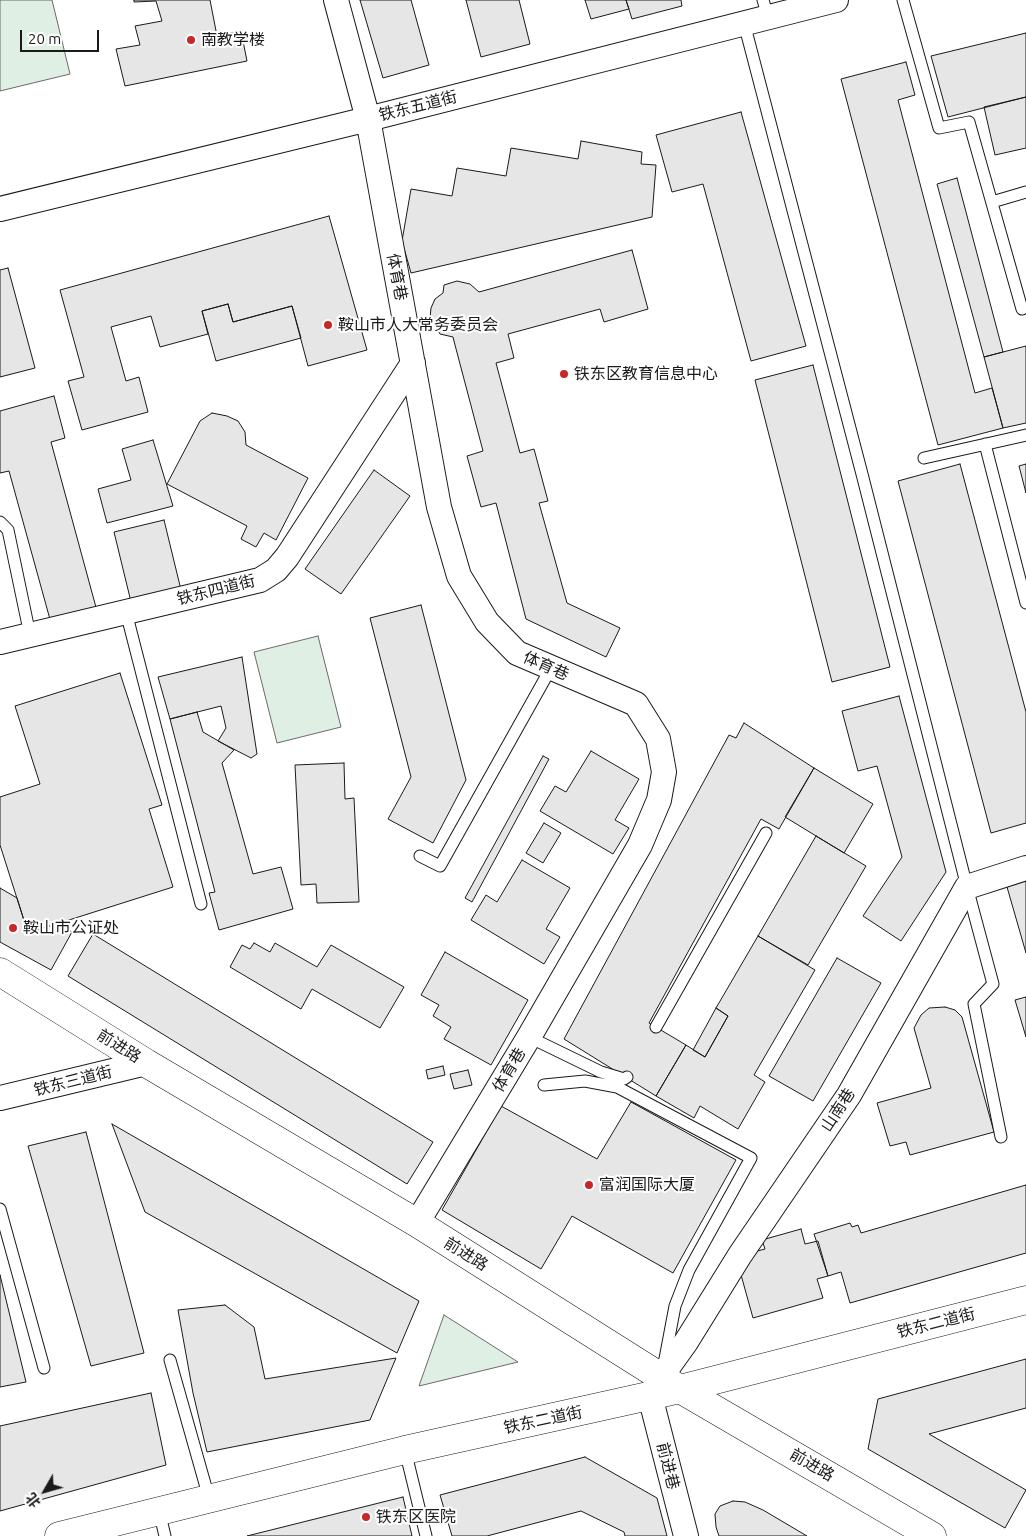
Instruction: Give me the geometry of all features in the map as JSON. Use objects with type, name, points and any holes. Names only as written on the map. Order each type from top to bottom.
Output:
[{"type":"main road","name":"前进路","points":[[0,972],[146,1063],[417,1223],[664,1387],[907,1525],[932,1536]]},
{"type":"main road","name":"铁东二道街","points":[[59,1536],[162,1523],[209,1498],[1026,1300]]},
{"type":"street","name":"体育巷","points":[[336,0],[368,119],[439,507],[458,576],[486,622],[517,652],[636,704],[658,739],[664,772],[659,800],[640,845],[529,1037],[417,1223]]},
{"type":"street","name":"铁东五道街","points":[[0,209],[368,119],[744,23],[765,9],[836,0]]},
{"type":"street","name":"铁东四道街","points":[[0,642],[260,580],[276,570],[413,363]]},
{"type":"street","points":[[967,887],[1026,868]]},
{"type":"street","name":"山南巷","points":[[664,1387],[686,1342],[740,1255],[849,1095],[967,887]]},
{"type":"street","name":"铁东三道街","points":[[0,1098],[146,1063]]},
{"type":"street","name":"前进巷","points":[[664,1387],[686,1536]]},
{"type":"lane","points":[[903,0],[939,128],[969,122],[1022,309]]},
{"type":"lane","points":[[744,23],[993,984],[974,1004],[1001,1137]]},
{"type":"lane","points":[[992,202],[1026,192]]},
{"type":"lane","points":[[924,458],[1026,435]]},
{"type":"lane","points":[[985,444],[1026,603]]},
{"type":"lane","points":[[0,522],[8,530],[30,635]]},
{"type":"lane","points":[[126,612],[201,904]]},
{"type":"lane","points":[[420,856],[440,866],[551,668]]},
{"type":"lane","points":[[656,1027],[766,833]]},
{"type":"lane","points":[[529,1037],[600,1072],[624,1079],[627,1078]]},
{"type":"lane","points":[[544,1085],[585,1081],[617,1087],[751,1158],[689,1270],[675,1306],[664,1387]]},
{"type":"lane","points":[[0,1209],[44,1368]]},
{"type":"lane","points":[[170,1360],[209,1498]]},
{"type":"lane","points":[[405,1450],[426,1536]]},
{"type":"green space","points":[[0,0],[52,0],[70,74],[0,91]]},
{"type":"green space","points":[[318,636],[341,727],[277,743],[254,652]]},
{"type":"green space","points":[[444,1315],[518,1362],[419,1386]]},
{"type":"building","name":"南教学楼","points":[[134,0],[210,0],[217,36],[241,31],[247,61],[125,86],[116,49],[140,45],[135,26],[162,21],[156,1],[134,2]]},
{"type":"building","points":[[360,0],[411,0],[429,65],[383,78]]},
{"type":"building","points":[[466,0],[519,0],[530,44],[481,57]]},
{"type":"building","points":[[585,0],[626,0],[629,9],[591,19]]},
{"type":"building","points":[[626,0],[681,0],[682,6],[632,19]]},
{"type":"building","points":[[1026,33],[1026,97],[948,117],[931,56]]},
{"type":"building","points":[[906,62],[915,95],[898,100],[975,393],[992,388],[1003,428],[938,445],[841,79]]},
{"type":"building","points":[[1026,97],[1026,148],[995,155],[984,107]]},
{"type":"building","points":[[741,112],[806,346],[751,361],[703,184],[672,192],[656,135]]},
{"type":"building","points":[[581,141],[642,152],[641,164],[656,165],[652,217],[411,273],[402,241],[411,189],[452,196],[457,168],[506,176],[511,148],[578,159]]},
{"type":"building","points":[[957,178],[1003,352],[984,357],[937,184]]},
{"type":"building","name":"鞍山市人大常务委员会","points":[[329,216],[367,350],[308,366],[292,306],[233,322],[228,304],[202,311],[208,334],[160,347],[151,316],[111,327],[126,381],[139,377],[148,412],[82,430],[68,381],[84,377],[60,290]]},
{"type":"building","points":[[632,250],[648,309],[604,322],[600,309],[508,334],[514,358],[496,363],[520,453],[534,449],[548,501],[539,503],[567,603],[620,628],[606,657],[526,619],[496,503],[481,507],[467,456],[483,451],[453,337],[440,334],[430,318],[431,308],[435,299],[443,293],[444,285],[457,281],[470,284],[479,292]]},
{"type":"building","points":[[8,268],[35,368],[0,377],[0,270]]},
{"type":"building","points":[[228,304],[233,322],[292,306],[301,338],[216,361],[202,311]]},
{"type":"building","points":[[1026,346],[1026,423],[1003,428],[984,357]]},
{"type":"building","points":[[813,365],[890,667],[832,682],[755,380]]},
{"type":"building","points":[[54,396],[65,438],[51,442],[97,611],[51,623],[9,471],[0,473],[0,411]]},
{"type":"building","points":[[212,413],[227,416],[238,421],[245,432],[246,445],[308,478],[276,540],[264,533],[256,547],[241,539],[247,526],[167,484],[200,421]]},
{"type":"building","points":[[153,440],[173,506],[107,523],[98,489],[131,480],[122,449]]},
{"type":"building","points":[[960,464],[1026,712],[1026,823],[991,833],[898,481]]},
{"type":"building","points":[[1026,464],[1026,493],[1019,466]]},
{"type":"building","points":[[374,470],[410,496],[341,594],[305,569]]},
{"type":"building","points":[[164,520],[182,594],[132,606],[114,532]]},
{"type":"building","points":[[421,605],[466,780],[433,843],[388,819],[411,777],[370,618]]},
{"type":"building","points":[[242,657],[257,754],[251,758],[218,741],[226,728],[221,706],[170,719],[158,677]]},
{"type":"building","points":[[120,673],[162,805],[149,809],[173,887],[28,933],[0,845],[0,797],[40,784],[15,706]]},
{"type":"building","points":[[899,696],[946,872],[901,941],[863,916],[902,857],[877,766],[858,771],[842,711]]},
{"type":"building","points":[[197,712],[203,732],[234,750],[222,763],[253,874],[281,867],[293,909],[219,930],[209,893],[215,892],[170,719]]},
{"type":"building","points":[[744,723],[814,768],[779,829],[761,819],[649,1023],[686,1045],[656,1096],[564,1039],[729,735],[736,738]]},
{"type":"building","points":[[591,751],[639,779],[615,820],[629,828],[613,854],[540,811],[555,786],[566,792]]},
{"type":"building","points":[[543,756],[549,759],[472,902],[465,898]]},
{"type":"building","points":[[344,763],[345,799],[354,798],[359,902],[317,903],[316,884],[301,885],[295,765]]},
{"type":"building","points":[[814,768],[873,804],[844,853],[785,817]]},
{"type":"building","points":[[544,823],[561,833],[543,863],[526,853]]},
{"type":"building","points":[[816,836],[866,866],[808,965],[758,936]]},
{"type":"building","points":[[522,860],[570,888],[546,929],[560,937],[544,964],[471,920],[486,895],[497,902]]},
{"type":"building","points":[[1026,874],[1026,953],[1005,880]]},
{"type":"building","name":"鞍山市公证处","points":[[0,888],[17,898],[28,933],[58,923],[72,932],[51,970],[0,942]]},
{"type":"building","points":[[93,934],[433,1142],[407,1184],[68,976]]},
{"type":"building","points":[[758,936],[815,970],[754,1075],[765,1082],[738,1129],[700,1106],[694,1118],[656,1096],[686,1045],[705,1057],[728,1016],[716,1008]]},
{"type":"building","points":[[254,943],[270,952],[275,943],[317,967],[331,945],[404,987],[380,1028],[312,989],[301,1009],[230,967],[242,945],[250,949]]},
{"type":"building","points":[[445,952],[528,1000],[491,1065],[444,1039],[451,1027],[433,1016],[439,1005],[421,995]]},
{"type":"building","points":[[837,958],[881,983],[813,1101],[769,1076]]},
{"type":"building","points":[[1026,997],[1026,1037],[1015,1000]]},
{"type":"building","points":[[945,1007],[955,1010],[962,1017],[994,1132],[910,1155],[906,1142],[890,1146],[877,1103],[931,1088],[914,1028],[921,1015],[929,1008]]},
{"type":"building","points":[[716,1008],[728,1016],[705,1057],[693,1050]]},
{"type":"building","points":[[443,1066],[445,1075],[428,1079],[426,1070]]},
{"type":"building","points":[[468,1070],[472,1085],[454,1089],[450,1074]]},
{"type":"building","name":"富润国际大厦","points":[[631,1102],[736,1160],[673,1273],[572,1216],[541,1269],[442,1210],[501,1106],[597,1159]]},
{"type":"building","points":[[112,1124],[419,1301],[397,1353],[145,1212]]},
{"type":"building","points":[[86,1132],[144,1353],[91,1366],[28,1146]]},
{"type":"building","points":[[1026,1185],[1026,1253],[850,1303],[841,1272],[828,1276],[814,1234],[850,1223],[852,1227],[858,1225],[861,1233]]},
{"type":"building","points":[[801,1229],[805,1244],[818,1241],[828,1276],[817,1279],[823,1298],[753,1318],[738,1264],[746,1254],[765,1249],[762,1240]]},
{"type":"building","points":[[0,1275],[26,1382],[0,1387]]},
{"type":"building","points":[[225,1305],[254,1327],[265,1379],[396,1358],[370,1420],[207,1452],[193,1393],[178,1310]]},
{"type":"building","points":[[1026,1359],[1026,1408],[929,1434],[1026,1490],[1005,1528],[868,1449],[878,1399]]},
{"type":"building","points":[[151,1393],[166,1465],[0,1511],[0,1426]]},
{"type":"building","points":[[585,1457],[657,1498],[667,1536],[625,1536],[624,1532],[581,1511],[487,1536],[452,1536],[440,1495]]},
{"type":"building","name":"铁东区医院","points":[[403,1497],[412,1536],[247,1536]]},
{"type":"building","points":[[733,1501],[745,1502],[763,1510],[807,1536],[719,1536],[715,1514],[720,1506]]},
{"type":"place","name":"南教学楼","points":[[191,40]]},
{"type":"place","name":"鞍山市人大常务委员会","points":[[328,325]]},
{"type":"place","name":"铁东区教育信息中心","points":[[564,374]]},
{"type":"place","name":"鞍山市公证处","points":[[13,928]]},
{"type":"place","name":"富润国际大厦","points":[[589,1185]]},
{"type":"place","name":"铁东区医院","points":[[366,1517]]}]
